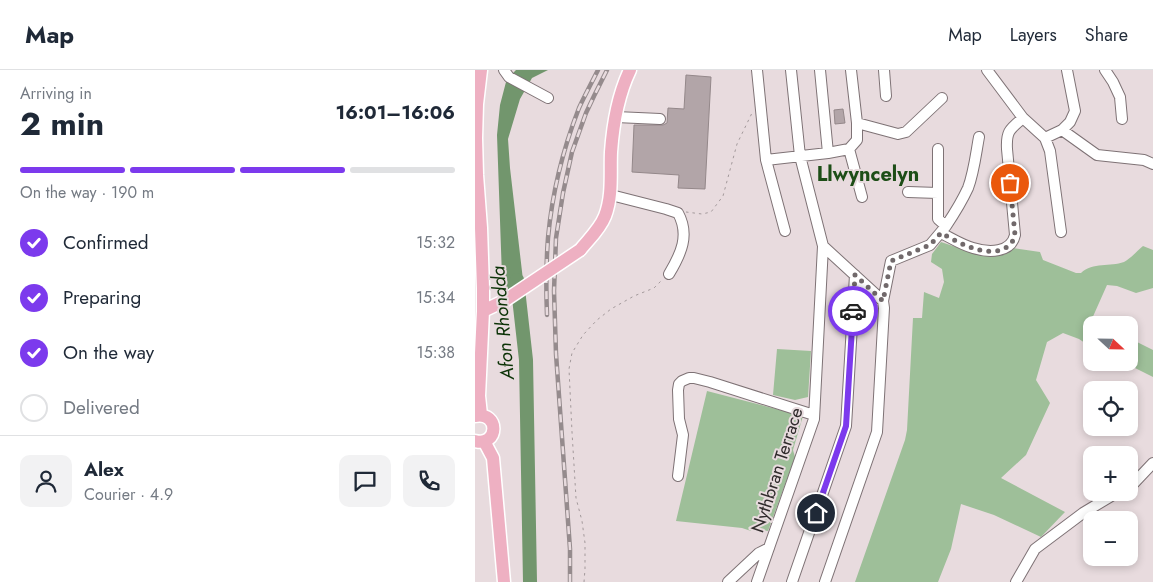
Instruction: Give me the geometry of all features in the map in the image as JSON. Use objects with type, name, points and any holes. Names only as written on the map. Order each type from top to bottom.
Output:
[{"type":"main road","points":[[481,70],[476,138],[481,228],[479,272],[483,311],[478,416],[486,416],[491,420],[494,429],[490,438],[480,441],[493,458],[504,582]]},
{"type":"main road","points":[[483,311],[504,301],[579,250],[597,230],[604,217],[611,195],[611,150],[615,117],[619,99],[630,70]]},
{"type":"street","points":[[760,70],[760,100],[767,160],[785,231]]},
{"type":"street","name":"Nythbran Terrace","points":[[757,582],[814,419],[823,246],[800,156],[791,70]]},
{"type":"street","points":[[820,70],[828,153]]},
{"type":"street","points":[[767,160],[828,153],[849,148],[857,140],[851,70]]},
{"type":"street","points":[[884,70],[887,96]]},
{"type":"street","points":[[987,70],[1023,118],[1045,138],[1050,150],[1061,232]]},
{"type":"street","points":[[1045,138],[1062,130],[1070,122],[1075,111],[1067,70]]},
{"type":"street","points":[[1105,70],[1120,97],[1122,119]]},
{"type":"street","points":[[507,74],[527,88],[548,98]]},
{"type":"street","points":[[857,123],[898,134],[907,132],[942,98]]},
{"type":"street","points":[[615,117],[660,119]]},
{"type":"street","points":[[938,149],[938,219],[944,230],[973,249],[988,251],[1006,249],[1014,241],[1015,235],[1007,137],[1012,128],[1023,118]]},
{"type":"street","points":[[1062,130],[1097,155],[1144,160],[1153,164]]},
{"type":"street","points":[[825,582],[877,432],[883,301],[891,261],[930,245],[944,230],[968,186],[975,163],[979,137]]},
{"type":"street","points":[[849,148],[862,197]]},
{"type":"street","points":[[908,192],[938,193]]},
{"type":"street","points":[[611,195],[666,209],[678,214],[683,222],[684,239],[679,258],[669,274]]},
{"type":"street","points":[[823,246],[883,301]]},
{"type":"street","points":[[792,582],[846,426],[855,275]]},
{"type":"street","points":[[678,476],[683,435],[679,419],[678,390],[679,384],[685,379],[694,378],[710,382],[814,415]]},
{"type":"street","points":[[1138,478],[1153,463]]},
{"type":"street","points":[[1016,582],[1035,549],[1083,513],[1103,501]]},
{"type":"street","points":[[728,582],[759,552],[769,548]]},
{"type":"path","points":[[678,214],[711,212],[723,196],[737,144],[760,100]]},
{"type":"path","points":[[584,582],[585,543],[582,520],[576,498],[571,423],[569,369],[572,353],[583,335],[597,320],[611,309],[634,296],[654,288],[669,274]]},
{"type":"shaded area","points":[[516,70],[548,70],[532,78],[520,99],[508,139],[523,280],[504,292],[497,135],[500,105],[506,82]]},
{"type":"shaded area","points":[[941,242],[971,252],[991,256],[1008,253],[1012,248],[1040,252],[1043,260],[1076,273],[1081,273],[1091,267],[1124,262],[1143,246],[1153,250],[1153,288],[1136,293],[1117,286],[1107,285],[1093,316],[1083,316],[1083,342],[1063,333],[1047,342],[1036,380],[1050,403],[1026,455],[1001,478],[1065,512],[1041,537],[994,515],[961,504],[951,549],[938,582],[855,582],[905,440],[913,318],[922,318],[924,292],[939,298],[944,282],[942,269],[931,262],[932,254]]},
{"type":"shaded area","points":[[1138,342],[1153,350],[1153,377],[1138,370]]},
{"type":"shaded area","points":[[777,349],[811,351],[808,397],[795,400],[773,395]]},
{"type":"shaded area","points":[[707,391],[803,416],[793,450],[795,457],[768,531],[751,529],[751,531],[742,528],[676,521]]},
{"type":"building","points":[[686,75],[711,77],[705,189],[678,188],[679,175],[632,172],[634,125],[663,125],[667,123],[668,108],[684,109]]},
{"type":"building","points":[[843,109],[845,123],[835,124],[834,110]]},
{"type":"waterway","name":"Afon Rhondda","points":[[517,280],[526,360],[530,582]]},
{"type":"railway","points":[[547,315],[547,248],[555,188],[573,124],[598,70]]},
{"type":"railway","points":[[570,582],[570,549],[556,354],[554,291],[556,238],[572,152],[586,113],[607,70]]},
{"type":"way so far","points":[[853,311],[855,275],[883,301],[891,261],[930,245],[941,233],[973,249],[988,251],[1006,249],[1014,241],[1015,235],[1010,183]]},
{"type":"district","name":"Llwyncelyn","points":[[868,174]]},
{"type":"route","points":[[816,513],[846,426],[853,311]]}]
